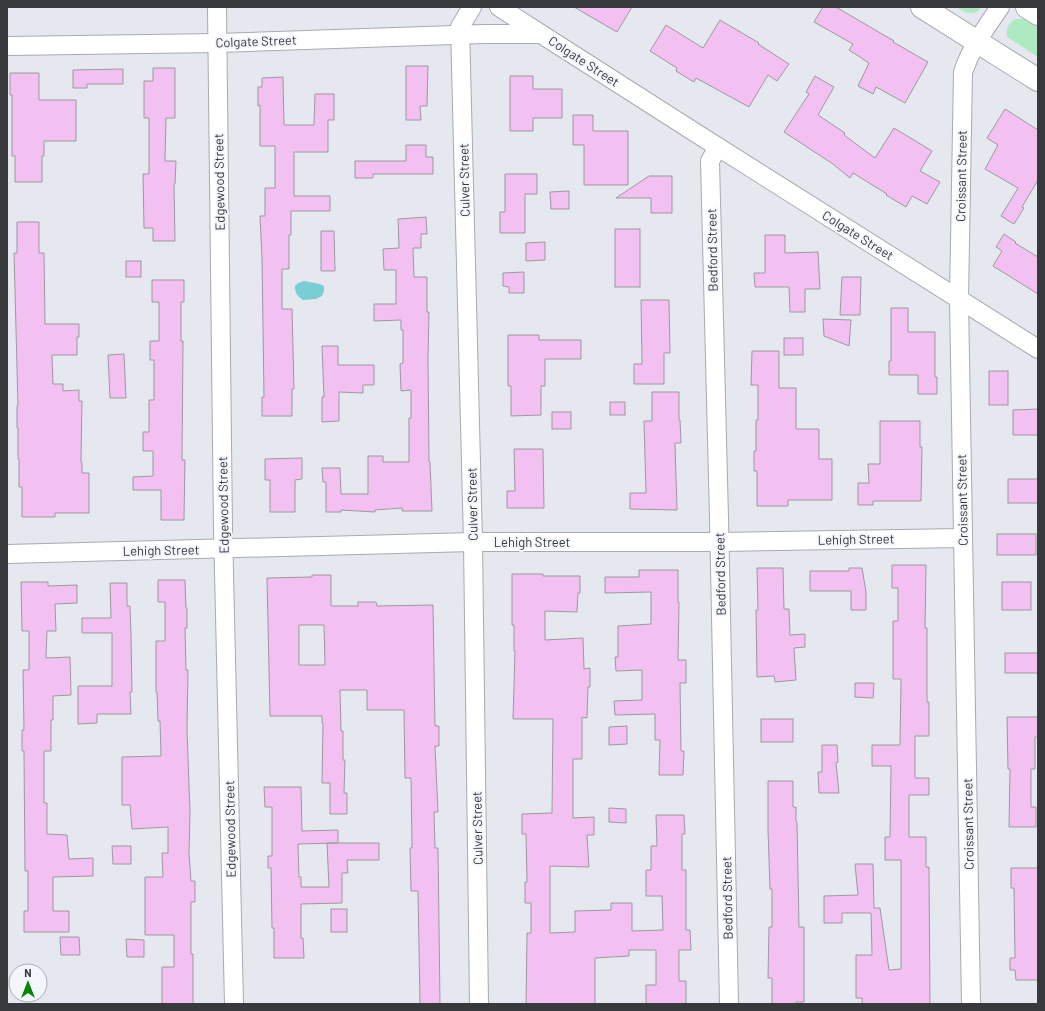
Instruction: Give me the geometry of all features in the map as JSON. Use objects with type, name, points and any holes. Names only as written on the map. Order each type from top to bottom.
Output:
[{"type":"main road","points":[[922,7],[1038,80]]},
{"type":"main road","points":[[1027,7],[1038,14]]},
{"type":"street","name":"Edgewood Street","points":[[217,7],[224,549],[234,1004]]},
{"type":"street","name":"Culver Street","points":[[472,7],[460,27],[460,35],[473,542],[479,1004]]},
{"type":"street","points":[[499,7],[541,34]]},
{"type":"street","name":"Croissant Street","points":[[971,1004],[959,299],[963,72],[976,41],[1000,7]]},
{"type":"street","name":"Colgate Street","points":[[7,46],[541,34],[1038,348]]},
{"type":"street","name":"Bedford Street","points":[[718,147],[710,161],[729,1004]]},
{"type":"street","name":"Lehigh Street","points":[[7,554],[473,542],[719,542],[962,538]]},
{"type":"green space","points":[[956,7],[981,7],[976,12],[969,13]]},
{"type":"green space","points":[[1015,19],[1026,19],[1038,27],[1038,57],[1007,37],[1008,26]]},
{"type":"water","points":[[304,281],[324,286],[322,296],[316,299],[303,300],[299,297],[295,286]]},
{"type":"building","points":[[574,7],[632,7],[617,32]]},
{"type":"building","points":[[823,7],[836,7],[928,62],[905,103],[876,87],[873,94],[858,86],[869,63],[849,50],[853,44],[814,22]]},
{"type":"building","points":[[720,20],[759,43],[758,44],[789,64],[777,81],[768,75],[749,107],[696,78],[694,82],[676,71],[677,68],[650,51],[666,25],[703,48]]},
{"type":"building","points":[[406,66],[428,66],[427,106],[420,106],[421,120],[406,120]]},
{"type":"building","points":[[153,68],[175,68],[175,118],[166,118],[165,161],[176,161],[174,184],[175,241],[153,241],[153,228],[144,228],[143,174],[149,174],[149,118],[144,118],[144,81],[153,81]]},
{"type":"building","points":[[123,69],[123,84],[87,84],[87,88],[73,88],[73,70]]},
{"type":"building","points":[[10,73],[39,73],[39,100],[76,100],[76,141],[44,141],[44,156],[42,156],[42,182],[15,182],[15,156],[12,156],[12,95],[10,95]]},
{"type":"building","points":[[510,76],[533,76],[533,89],[562,89],[562,118],[533,118],[533,131],[510,131]]},
{"type":"building","points":[[815,76],[834,87],[818,115],[845,133],[844,135],[875,158],[894,128],[932,151],[920,171],[940,182],[927,204],[912,196],[906,207],[853,173],[850,178],[833,164],[784,132],[809,94],[806,92]]},
{"type":"building","points":[[283,77],[284,125],[314,125],[315,94],[334,94],[334,120],[328,120],[328,152],[294,152],[294,196],[330,196],[330,211],[291,211],[289,269],[282,269],[282,309],[292,309],[294,389],[292,389],[292,416],[262,416],[262,397],[264,397],[260,216],[265,216],[265,188],[275,188],[275,146],[260,146],[260,105],[258,106],[258,87],[262,87],[262,78]]},
{"type":"building","points":[[1005,109],[1038,130],[1038,180],[1014,224],[1001,216],[1018,188],[985,169],[998,145],[987,138]]},
{"type":"building","points":[[573,115],[593,115],[593,131],[628,131],[628,185],[584,185],[584,145],[573,145]]},
{"type":"building","points":[[406,145],[426,145],[426,157],[433,157],[433,174],[373,174],[373,178],[355,178],[355,161],[406,161]]},
{"type":"building","points":[[505,174],[537,174],[537,194],[525,194],[525,233],[500,233],[500,212],[505,212]]},
{"type":"building","points":[[649,176],[672,176],[672,213],[651,213],[651,198],[616,198]]},
{"type":"building","points":[[569,191],[569,209],[551,209],[550,192]]},
{"type":"building","points":[[426,217],[427,234],[421,234],[421,248],[413,248],[414,277],[427,277],[427,312],[429,312],[429,462],[432,511],[402,511],[402,508],[375,510],[375,512],[341,510],[341,512],[326,512],[326,482],[323,482],[322,468],[340,468],[341,494],[368,494],[368,456],[383,456],[383,462],[409,462],[409,418],[411,418],[411,390],[401,391],[400,364],[403,363],[403,330],[401,330],[401,320],[374,321],[374,304],[396,304],[396,270],[384,270],[383,249],[399,248],[398,219]]},
{"type":"building","points":[[17,222],[39,222],[39,253],[44,253],[45,324],[79,324],[77,355],[52,355],[53,384],[63,384],[63,391],[79,390],[79,401],[82,401],[81,462],[82,473],[89,473],[89,513],[55,513],[55,517],[22,517],[22,487],[19,487],[17,428],[18,406],[14,253],[17,253]]},
{"type":"building","points":[[615,229],[640,229],[640,287],[615,287]]},
{"type":"building","points":[[321,231],[334,231],[335,271],[321,271]]},
{"type":"building","points":[[1004,234],[1016,242],[1015,243],[1038,257],[1038,294],[993,266],[1002,251],[996,247]]},
{"type":"building","points":[[765,235],[785,235],[785,253],[818,252],[820,289],[805,289],[805,312],[790,312],[789,287],[755,287],[754,273],[765,273]]},
{"type":"building","points":[[545,242],[545,260],[526,261],[526,243]]},
{"type":"building","points":[[126,261],[141,261],[141,277],[126,277]]},
{"type":"building","points":[[524,272],[524,293],[509,293],[509,287],[503,286],[503,273]]},
{"type":"building","points":[[842,277],[861,277],[860,315],[840,315]]},
{"type":"building","points":[[152,280],[184,280],[184,302],[181,302],[181,341],[183,341],[182,460],[185,460],[184,520],[161,520],[161,490],[133,490],[133,477],[153,476],[153,451],[143,451],[143,432],[149,432],[149,400],[154,400],[154,360],[150,360],[150,341],[159,341],[159,302],[152,302]]},
{"type":"building","points":[[641,300],[669,300],[670,353],[664,353],[664,384],[634,384],[634,364],[642,364]]},
{"type":"building","points":[[891,308],[908,308],[908,332],[935,332],[935,377],[937,377],[937,394],[918,394],[918,375],[889,375],[889,361],[891,361]]},
{"type":"building","points":[[823,319],[851,320],[849,346],[824,336]]},
{"type":"building","points":[[508,335],[539,335],[539,340],[581,340],[581,359],[545,359],[545,386],[541,386],[541,415],[511,416],[511,386],[508,386]]},
{"type":"building","points":[[784,338],[803,338],[803,355],[784,355]]},
{"type":"building","points":[[322,346],[338,346],[338,365],[374,365],[374,385],[363,385],[363,393],[339,392],[339,421],[322,422],[322,397],[324,397]]},
{"type":"building","points":[[752,351],[779,351],[779,388],[796,388],[796,429],[819,429],[819,459],[832,459],[832,500],[788,500],[788,506],[757,506],[757,471],[754,471],[754,451],[756,451],[756,420],[758,420],[758,385],[751,385]]},
{"type":"building","points":[[124,354],[126,398],[110,398],[108,355]]},
{"type":"building","points":[[989,371],[1008,371],[1008,405],[989,405]]},
{"type":"building","points":[[652,392],[679,392],[681,443],[675,443],[677,510],[630,509],[630,493],[646,493],[644,421],[652,421]]},
{"type":"building","points":[[610,402],[625,402],[625,415],[610,415]]},
{"type":"building","points":[[1038,409],[1038,435],[1013,435],[1013,410]]},
{"type":"building","points":[[552,412],[571,412],[571,429],[552,429]]},
{"type":"building","points":[[880,421],[920,421],[920,447],[922,447],[921,501],[873,501],[873,505],[858,505],[858,483],[869,483],[868,464],[880,464]]},
{"type":"building","points":[[514,449],[543,449],[544,508],[507,508],[507,491],[515,491]]},
{"type":"building","points":[[302,458],[302,479],[295,480],[295,512],[270,512],[270,480],[265,480],[265,459]]},
{"type":"building","points":[[1008,479],[1038,479],[1038,503],[1008,503]]},
{"type":"building","points":[[997,534],[1036,534],[1036,555],[997,555]]},
{"type":"building","points":[[892,565],[926,565],[925,628],[927,628],[927,702],[929,702],[929,736],[915,736],[915,778],[929,778],[929,795],[909,795],[909,837],[926,837],[926,867],[929,867],[930,1004],[862,1004],[862,998],[856,998],[856,955],[872,955],[871,913],[842,913],[842,923],[824,923],[824,896],[858,895],[855,864],[873,864],[874,908],[880,908],[889,970],[901,969],[901,860],[885,860],[885,837],[890,837],[891,766],[872,766],[872,745],[900,745],[901,679],[893,679],[893,621],[898,621],[898,588],[892,588]]},
{"type":"building","points":[[757,568],[783,568],[784,609],[789,609],[790,635],[805,634],[805,647],[794,648],[796,680],[775,682],[774,676],[757,677]]},
{"type":"building","points":[[849,568],[862,568],[866,592],[866,610],[851,610],[851,591],[810,591],[810,571],[849,571]]},
{"type":"building","points":[[639,570],[678,570],[678,660],[686,660],[686,683],[680,683],[681,751],[684,751],[683,775],[659,775],[660,740],[655,740],[655,714],[615,715],[614,701],[642,700],[642,670],[616,671],[615,657],[618,657],[618,626],[651,624],[651,592],[605,593],[605,577],[639,577]]},
{"type":"building","points":[[512,574],[580,576],[580,593],[578,593],[577,612],[545,611],[545,640],[583,638],[584,669],[590,668],[587,718],[582,717],[582,759],[573,759],[573,818],[594,817],[594,835],[587,835],[589,867],[550,866],[550,933],[575,932],[575,911],[611,910],[611,903],[632,903],[632,931],[663,930],[662,896],[646,896],[646,870],[651,870],[651,846],[657,846],[656,815],[684,815],[685,834],[682,834],[682,870],[686,870],[686,930],[690,930],[691,950],[679,950],[679,981],[686,981],[686,1004],[646,1004],[646,985],[656,985],[656,950],[629,950],[629,956],[595,958],[595,1004],[526,1004],[527,933],[531,933],[531,903],[525,903],[525,882],[527,882],[526,834],[522,834],[522,814],[552,813],[553,719],[513,719],[515,651],[514,625],[512,625]]},
{"type":"building","points":[[312,575],[331,575],[331,606],[358,606],[358,602],[376,602],[377,606],[433,605],[435,726],[439,726],[439,746],[435,746],[438,812],[434,812],[435,848],[438,848],[440,1004],[420,1004],[418,891],[411,891],[411,778],[405,778],[404,710],[367,710],[367,690],[340,690],[341,731],[343,731],[343,760],[345,760],[344,793],[347,793],[347,814],[330,814],[330,783],[322,783],[322,716],[270,716],[267,578],[312,577]],"holes":[[[299,625],[324,625],[325,665],[299,665]]]},
{"type":"building","points":[[158,580],[185,580],[187,608],[187,628],[185,628],[186,670],[188,670],[187,730],[190,812],[189,853],[191,881],[195,881],[195,902],[191,902],[193,1004],[162,1004],[162,967],[174,967],[174,935],[145,935],[145,877],[163,877],[162,853],[168,853],[168,827],[132,829],[130,805],[122,805],[122,757],[161,756],[160,721],[158,721],[156,692],[156,641],[165,641],[165,602],[158,602]]},
{"type":"building","points":[[21,582],[48,582],[48,586],[77,585],[77,603],[55,604],[56,631],[47,631],[46,658],[70,657],[71,695],[53,696],[51,751],[44,751],[44,803],[47,803],[47,834],[67,835],[69,859],[93,858],[93,876],[53,877],[53,911],[69,911],[69,932],[24,932],[24,911],[28,911],[28,871],[25,871],[24,751],[22,751],[22,730],[24,730],[23,670],[29,670],[29,631],[22,631]]},
{"type":"building","points":[[1002,582],[1031,582],[1031,610],[1002,610]]},
{"type":"building","points":[[110,583],[127,583],[127,606],[130,606],[131,635],[131,714],[97,714],[97,723],[78,724],[78,686],[112,686],[112,633],[82,633],[82,618],[111,618]]},
{"type":"building","points":[[1005,653],[1038,653],[1038,673],[1005,673]]},
{"type":"building","points":[[855,683],[874,683],[873,698],[855,697]]},
{"type":"building","points":[[1007,717],[1038,717],[1038,737],[1035,737],[1035,769],[1031,769],[1031,807],[1036,807],[1036,827],[1009,827],[1010,769],[1008,769]]},
{"type":"building","points":[[761,719],[793,719],[793,742],[761,742]]},
{"type":"building","points":[[627,726],[627,744],[609,745],[609,727]]},
{"type":"building","points":[[822,745],[837,745],[838,762],[836,763],[839,793],[819,793],[818,772],[822,772]]},
{"type":"building","points":[[768,781],[793,781],[793,807],[796,807],[797,822],[799,927],[804,927],[804,1002],[796,1002],[796,1004],[772,1004],[772,978],[768,978],[769,927],[772,927],[772,889],[770,889]]},
{"type":"building","points":[[264,787],[301,787],[302,831],[338,830],[338,843],[379,843],[379,860],[347,860],[348,873],[342,873],[342,903],[301,904],[301,938],[303,938],[304,958],[274,958],[271,868],[268,868],[268,856],[272,856],[272,807],[265,807]],"holes":[[[327,843],[329,887],[301,887],[301,877],[299,877],[298,844]]]},
{"type":"building","points":[[609,808],[626,809],[626,823],[609,822]]},
{"type":"building","points":[[112,846],[131,846],[131,864],[113,864]]},
{"type":"building","points":[[1011,868],[1038,868],[1038,980],[1016,980],[1015,970],[1010,970],[1010,958],[1015,958],[1014,888],[1011,888]]},
{"type":"building","points":[[331,909],[347,909],[347,932],[331,932]]},
{"type":"building","points":[[60,937],[79,937],[80,955],[61,955]]},
{"type":"building","points":[[126,939],[144,940],[144,957],[127,957]]}]
